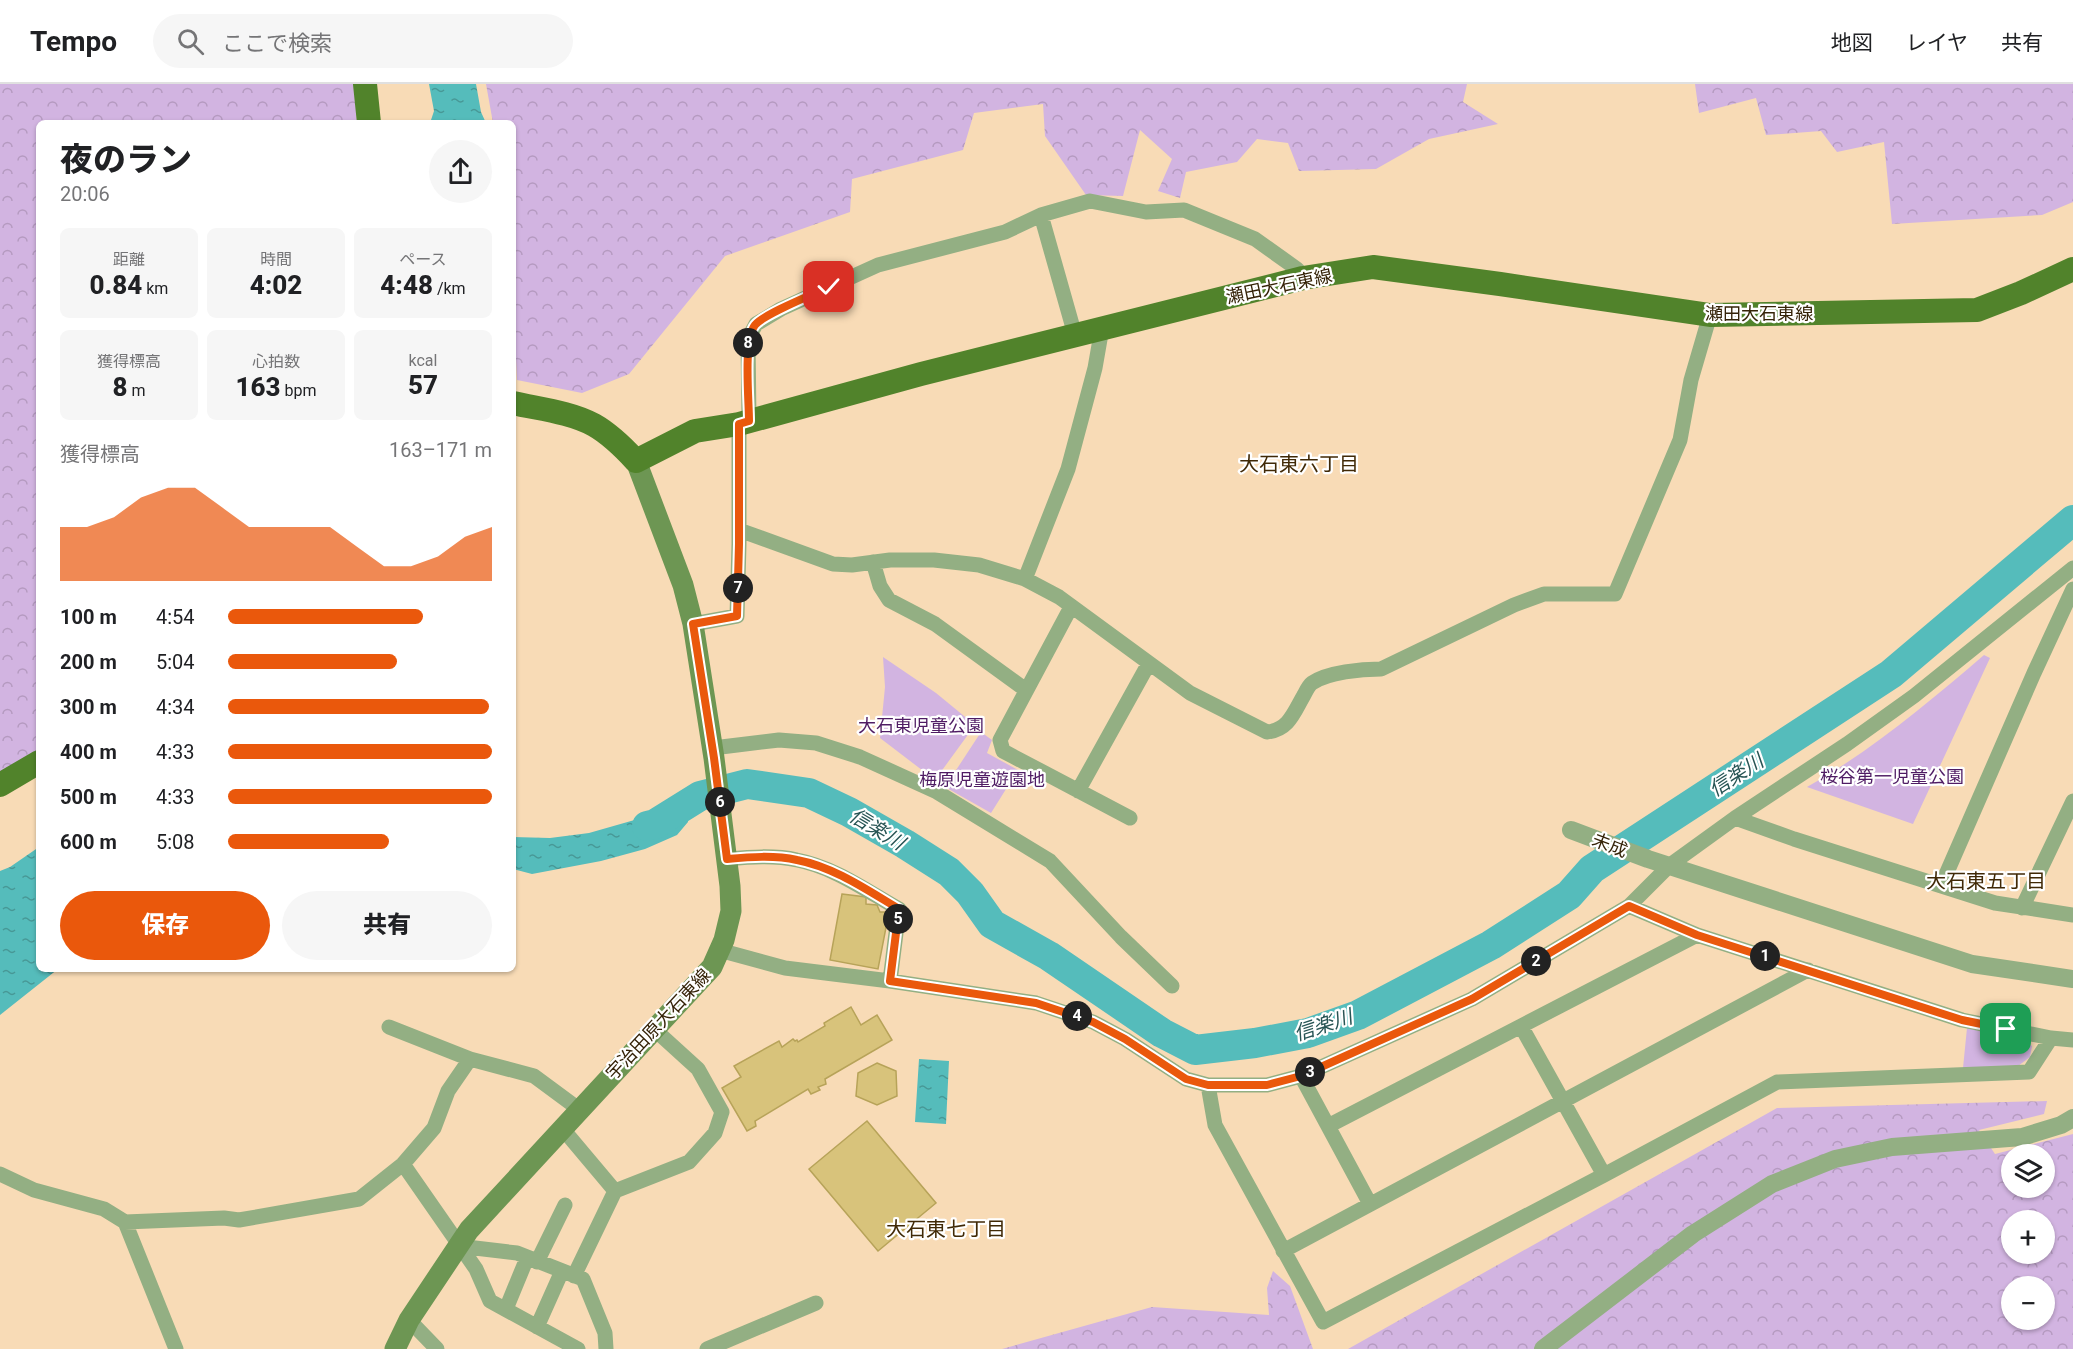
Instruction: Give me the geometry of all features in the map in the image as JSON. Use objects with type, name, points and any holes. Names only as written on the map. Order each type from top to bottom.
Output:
[{"type":"main road","points":[[365,84],[369,120]]},
{"type":"main road","name":"瀬田大石東線","points":[[636,462],[695,431],[744,423],[921,374],[1303,278],[1373,267],[1710,315],[1977,310],[2073,269]]},
{"type":"main road","points":[[516,404],[572,416],[595,425],[619,444],[636,462]]},
{"type":"main road","name":"宇治田原大石東線","points":[[395,1349],[409,1320],[469,1230],[712,968],[724,940],[731,911],[726,852],[714,753],[693,624],[683,585],[636,462]]},
{"type":"main road","points":[[0,785],[36,764]]},
{"type":"street","points":[[693,624],[737,616],[748,339],[756,324],[781,309],[878,265],[1005,232],[1041,215],[1090,201],[1146,212],[1184,210],[1255,239],[1297,269],[1303,278]]},
{"type":"street","points":[[1041,215],[1075,335]]},
{"type":"street","points":[[739,530],[833,564],[934,560],[979,565],[1024,579],[1059,597],[1190,693],[1267,732],[1279,731],[1288,722],[1311,684],[1331,675],[1364,669],[1381,669],[1514,605],[1544,594],[1616,594],[1680,440],[1691,380],[1710,315]]},
{"type":"street","points":[[1024,579],[1068,469],[1095,368],[1102,328]]},
{"type":"street","points":[[873,562],[880,586],[889,600],[935,624],[1026,690]]},
{"type":"street","points":[[719,950],[785,968],[1015,1000],[1062,1011],[1093,1022],[1125,1039],[1186,1079],[1208,1085],[1267,1085],[1301,1076],[1472,999],[1629,906],[1670,865],[1914,696],[2073,568]]},
{"type":"street","points":[[1941,886],[2073,589]]},
{"type":"street","points":[[1071,607],[1000,740],[1003,751],[1130,818]]},
{"type":"street","points":[[1078,791],[1149,663]]},
{"type":"street","points":[[714,753],[779,740],[816,743],[860,757],[938,792],[1050,861],[1121,937],[1172,986]]},
{"type":"street","points":[[2022,908],[2073,801]]},
{"type":"street","points":[[1735,818],[1995,903],[2073,915]]},
{"type":"street","name":"未成","points":[[1571,830],[1648,859],[1972,964],[2073,980]]},
{"type":"street","points":[[726,852],[797,860],[821,867],[899,909],[890,981]]},
{"type":"street","points":[[1629,906],[1697,935],[1962,1020],[2051,1038],[2073,1040]]},
{"type":"street","points":[[1328,1126],[1697,935]]},
{"type":"street","points":[[1283,1251],[1808,970]]},
{"type":"street","points":[[1521,1026],[1604,1175]]},
{"type":"street","points":[[389,1027],[470,1059],[534,1076],[580,1110]]},
{"type":"street","points":[[537,1327],[615,1191],[689,1162],[715,1133],[722,1112],[699,1069],[654,1029]]},
{"type":"street","points":[[1208,1085],[1215,1125],[1323,1322],[1777,1082],[2029,1072],[2051,1038]]},
{"type":"street","points":[[0,1174],[34,1190],[104,1209],[125,1222],[224,1218],[239,1220],[359,1199],[403,1164],[434,1128],[448,1091],[470,1059]]},
{"type":"street","points":[[1301,1076],[1370,1204]]},
{"type":"street","points":[[1542,1349],[1693,1234],[1772,1184],[1835,1159],[1892,1147],[2022,1137],[2061,1125],[2073,1118]]},
{"type":"street","points":[[562,1128],[615,1191]]},
{"type":"street","points":[[403,1164],[476,1269],[490,1301],[578,1349]]},
{"type":"street","points":[[506,1309],[565,1206]]},
{"type":"street","points":[[125,1222],[176,1349]]},
{"type":"street","points":[[458,1246],[517,1253],[583,1279],[605,1333],[606,1349]]},
{"type":"street","points":[[707,1349],[816,1303]]},
{"type":"street","points":[[409,1320],[437,1349]]},
{"type":"green space","points":[[0,84],[355,84],[357,120],[36,120],[36,752],[0,776]]},
{"type":"green space","points":[[486,84],[1467,84],[1463,102],[1498,124],[1429,139],[1376,169],[1299,171],[1288,143],[1257,139],[1237,162],[1186,172],[1180,198],[1158,191],[1172,159],[1140,130],[1123,196],[1086,195],[1045,136],[1043,104],[974,113],[963,150],[852,179],[850,212],[725,256],[629,374],[582,393],[517,380],[516,120],[492,120]]},
{"type":"green space","points":[[1695,84],[2073,84],[2073,202],[2042,215],[1892,224],[1884,142],[1837,152],[1821,131],[1766,135],[1756,98],[1699,113]]},
{"type":"green space","name":"桜谷第一児童公園","points":[[1984,655],[1990,658],[1913,824],[1807,787],[1876,742]]},
{"type":"green space","name":"大石東児童公園","points":[[883,657],[936,693],[975,725],[935,780],[880,738],[885,687]]},
{"type":"green space","name":"梅原児童遊園地","points":[[981,732],[992,740],[987,753],[1018,770],[991,813],[945,787]]},
{"type":"green space","points":[[1967,1028],[2023,1040],[2032,1046],[2030,1057],[2018,1066],[1963,1068]]},
{"type":"green space","points":[[2047,1101],[2044,1114],[1979,1130],[1995,1154],[2001,1152],[2001,1198],[2055,1198],[2055,1144],[2034,1144],[2073,1134],[2073,1349],[1348,1349],[1777,1108]]},
{"type":"green space","points":[[1273,1271],[1290,1286],[1313,1349],[1002,1349],[1152,1307],[1269,1315],[1267,1288]]},
{"type":"water","points":[[429,84],[476,84],[485,120],[431,120],[434,111]]},
{"type":"water","points":[[687,805],[688,822],[677,835],[645,849],[601,861],[532,874],[516,870],[516,837],[550,838],[589,833]]},
{"type":"water","points":[[36,849],[36,972],[54,972],[0,1015],[0,871]]},
{"type":"water","points":[[919,1059],[949,1061],[946,1124],[915,1122]]},
{"type":"building","points":[[842,894],[866,897],[866,904],[877,905],[880,912],[889,912],[878,969],[830,960]]},
{"type":"building","points":[[851,1007],[861,1025],[877,1015],[892,1040],[825,1079],[826,1084],[818,1087],[820,1090],[811,1094],[808,1089],[755,1121],[756,1126],[747,1131],[722,1088],[741,1077],[734,1066],[779,1041],[782,1047],[793,1039],[798,1042]]},
{"type":"building","points":[[877,1063],[896,1071],[897,1096],[877,1105],[856,1096],[858,1073]]},
{"type":"building","points":[[867,1121],[936,1203],[878,1251],[809,1169]]},
{"type":"waterway","name":"信楽川","points":[[647,826],[655,824],[700,796],[747,784],[809,793],[849,812],[949,872],[970,893],[992,924],[1049,956],[1162,1033],[1195,1050],[1255,1043],[1308,1033],[1358,1015],[1491,945],[1569,895],[1592,869],[1891,674],[2073,520]]},
{"type":"district","name":"大石東六丁目","points":[[1299,464]]},
{"type":"district","name":"大石東五丁目","points":[[1986,881]]},
{"type":"district","name":"大石東七丁目","points":[[946,1229]]},
{"type":"route","points":[[829,287],[781,309],[756,324],[748,339],[749,421],[739,424],[737,616],[693,624],[727,859],[756,856],[797,860],[821,867],[855,883],[899,909],[890,981],[1036,1003],[1093,1022],[1125,1039],[1186,1079],[1208,1085],[1267,1085],[1301,1076],[1472,999],[1629,906],[1697,935],[1962,1020],[2006,1029]]}]
